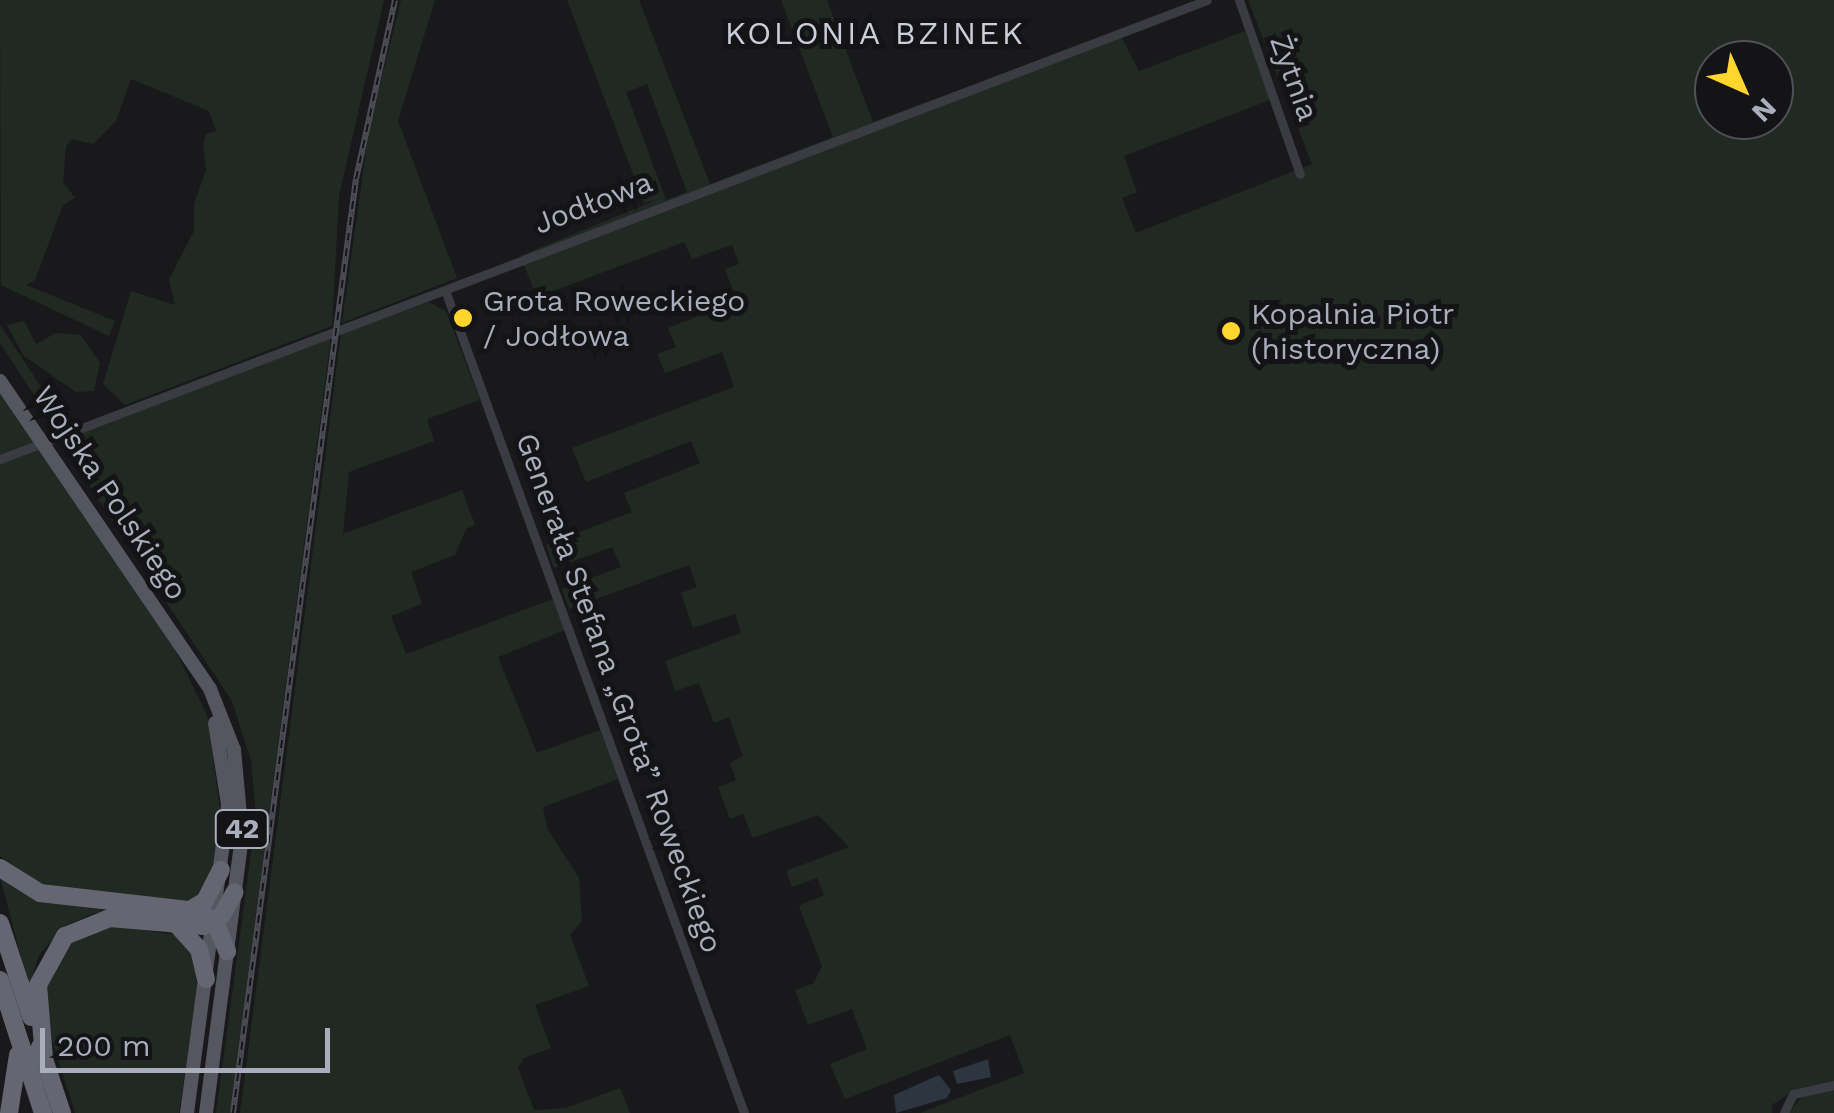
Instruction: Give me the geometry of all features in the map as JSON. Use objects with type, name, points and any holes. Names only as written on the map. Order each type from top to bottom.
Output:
[{"type":"highway","points":[[0,868],[19,884],[48,894],[190,910],[214,920],[227,950]]},
{"type":"highway","points":[[190,910],[206,901],[221,870]]},
{"type":"highway","points":[[44,1058],[38,985],[65,936],[102,919],[178,926],[214,920],[235,892]]},
{"type":"highway","points":[[0,923],[62,1113]]},
{"type":"highway","points":[[178,926],[199,949],[206,979]]},
{"type":"highway","points":[[0,980],[43,1113]]},
{"type":"highway","points":[[9,1113],[18,1082],[18,1035]]},
{"type":"main road","name":"Wojska Polskiego","points":[[0,381],[210,689],[234,750],[242,807],[206,1113]]},
{"type":"main road","name":"Wojska Polskiego","points":[[175,636],[220,735],[228,804],[187,1113]]},
{"type":"street","name":"Jodłowa","points":[[0,459],[1206,0]]},
{"type":"street","name":"Żytnia","points":[[1239,0],[1300,174]]},
{"type":"street","name":"Generała Stefana „Grota” Roweckiego","points":[[445,290],[744,1113]]},
{"type":"street","points":[[1784,1113],[1790,1099],[1834,1086]]},
{"type":"shaded area","points":[[0,0],[384,0],[339,196],[332,326],[125,405],[103,384],[131,291],[175,305],[169,280],[194,231],[194,204],[206,170],[203,146],[206,134],[216,131],[209,111],[131,79],[116,121],[93,144],[72,139],[66,146],[63,182],[75,198],[63,205],[35,280],[26,285],[115,321],[109,336],[1,285]]},
{"type":"shaded area","points":[[401,0],[435,0],[398,121],[457,278],[342,323],[369,130]]},
{"type":"shaded area","points":[[567,0],[639,0],[710,184],[833,137],[781,0],[827,0],[873,122],[1118,31],[1139,71],[1245,31],[1270,100],[1124,156],[1137,192],[1122,198],[1136,233],[1312,164],[1248,0],[1834,0],[1834,1081],[1796,1089],[1772,1105],[1772,1113],[920,1113],[1024,1073],[1010,1035],[845,1099],[830,1064],[867,1049],[852,1009],[808,1025],[795,990],[814,983],[822,966],[799,906],[824,895],[817,878],[792,887],[786,871],[849,847],[818,815],[753,838],[743,814],[730,819],[718,787],[736,780],[730,763],[743,756],[729,717],[714,723],[699,683],[675,691],[665,661],[741,633],[735,614],[693,628],[681,593],[697,587],[689,565],[569,609],[562,589],[621,567],[612,547],[554,568],[546,545],[632,512],[624,493],[700,463],[691,441],[586,482],[572,448],[734,387],[722,352],[665,373],[657,354],[676,347],[668,328],[737,301],[725,269],[739,264],[732,245],[692,259],[684,242],[537,297],[520,256],[659,199],[644,203]],"holes":[[[647,84],[687,192],[666,200],[626,92]]]},
{"type":"shaded area","points":[[428,302],[446,311],[480,400],[427,419],[434,441],[349,472],[343,534],[462,490],[475,525],[466,529],[455,555],[411,572],[422,604],[391,616],[406,654],[553,599],[565,630],[498,657],[537,753],[600,730],[618,779],[543,807],[547,828],[579,878],[582,921],[570,935],[589,986],[535,1005],[551,1048],[524,1058],[518,1068],[534,1110],[566,1108],[620,1088],[630,1113],[240,1113],[341,334]]},
{"type":"shaded area","points":[[24,321],[36,344],[56,333],[81,335],[100,363],[94,391],[76,392],[24,356],[7,325]]},
{"type":"shaded area","points":[[0,325],[60,421],[40,404],[0,343]]},
{"type":"shaded area","points":[[331,337],[230,1113],[216,1113],[256,816],[251,761],[232,701],[65,449],[75,436]]},
{"type":"shaded area","points":[[0,383],[173,646],[207,715],[220,809],[211,877],[193,903],[46,888],[0,856]]},
{"type":"shaded area","points":[[0,877],[41,900],[127,914],[94,913],[66,925],[39,955],[29,987]]},
{"type":"shaded area","points":[[114,926],[178,935],[193,954],[197,987],[179,1113],[75,1113],[53,1043],[45,996],[49,973],[79,932]]},
{"type":"shaded area","points":[[1834,1088],[1834,1113],[1789,1113],[1804,1094]]},
{"type":"water","points":[[988,1059],[991,1077],[957,1084],[953,1071]]},
{"type":"water","points":[[939,1075],[951,1090],[947,1098],[896,1113],[894,1095]]},
{"type":"railway","points":[[233,1113],[356,179],[395,0]]},
{"type":"place","name":"Grota Roweckiego / Jodłowa","points":[[463,318]]},
{"type":"place","name":"Kopalnia Piotr (historyczna)","points":[[1231,331]]},
{"type":"district","name":"KOLONIA BZINEK","points":[[875,33]]}]
